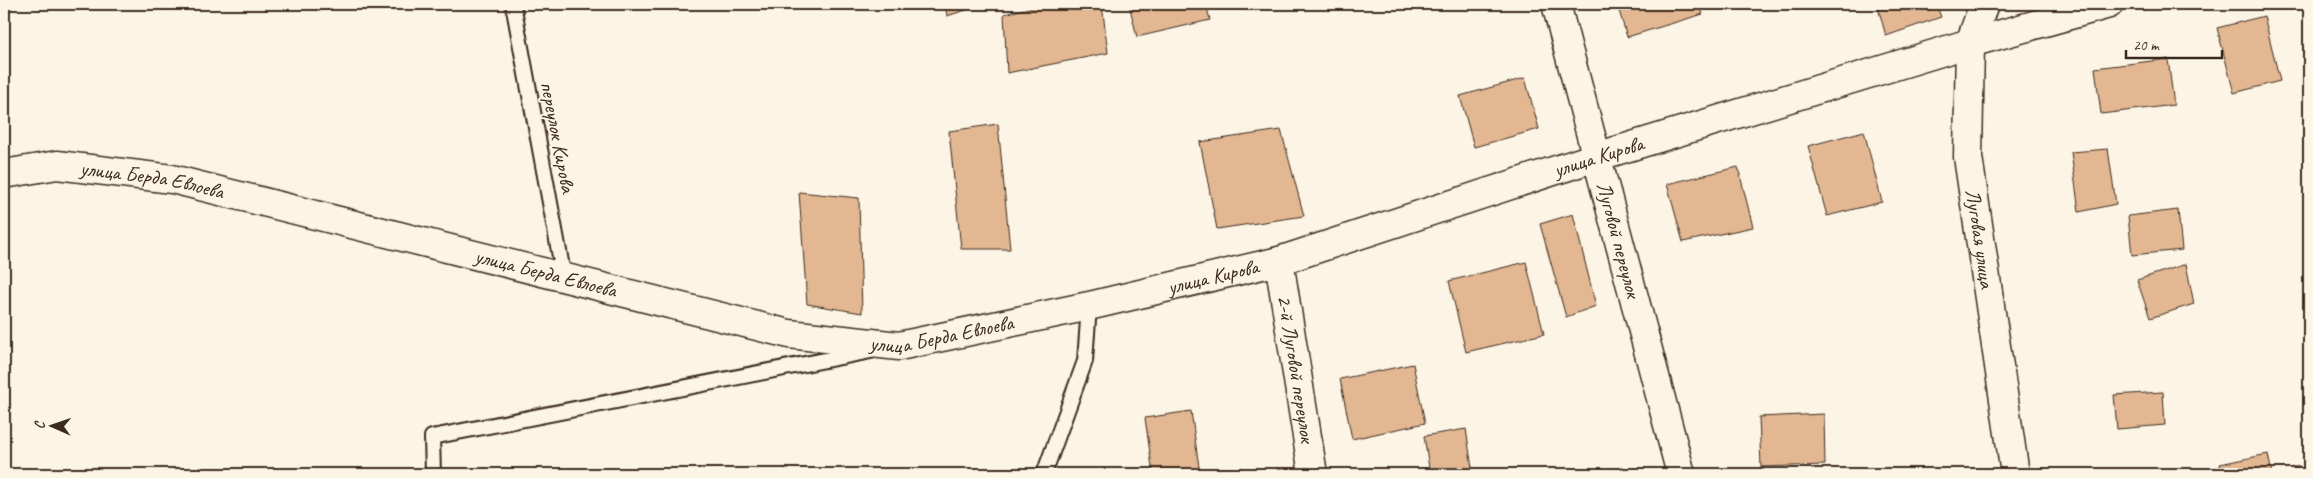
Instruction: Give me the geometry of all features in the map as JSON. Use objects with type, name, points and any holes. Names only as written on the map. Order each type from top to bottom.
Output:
[{"type":"street","name":"Луговой переулок","points":[[1556,4],[1681,474]]},
{"type":"street","name":"Луговая улица","points":[[1984,4],[1970,43],[1968,157],[2014,474]]},
{"type":"street","name":"улица Кирова","points":[[1089,306],[1279,261],[1596,157],[1970,43],[2109,4]]},
{"type":"street","name":"улица Берда Евлоева","points":[[4,174],[56,165],[172,179],[789,334],[899,346],[1089,306]]},
{"type":"street","name":"2-й Луговой переулок","points":[[1279,261],[1313,474]]},
{"type":"lane","name":"переулок Кирова","points":[[513,4],[564,278]]},
{"type":"lane","points":[[1044,474],[1084,361],[1089,306]]},
{"type":"lane","points":[[433,474],[432,437],[899,346]]},
{"type":"building","points":[[945,4],[985,4],[947,16]]},
{"type":"building","points":[[1046,4],[1102,4],[1108,53],[1007,73],[1004,14]]},
{"type":"building","points":[[1129,4],[1206,4],[1210,20],[1137,37]]},
{"type":"building","points":[[1245,4],[1293,4],[1247,10]]},
{"type":"building","points":[[1617,4],[1699,4],[1703,14],[1627,37]]},
{"type":"building","points":[[1877,4],[1936,4],[1941,17],[1886,36]]},
{"type":"building","points":[[2264,16],[2280,81],[2234,93],[2217,28]]},
{"type":"building","points":[[2168,59],[2174,105],[2101,114],[2095,68]]},
{"type":"building","points":[[1525,78],[1539,129],[1474,147],[1460,96]]},
{"type":"building","points":[[998,124],[1010,249],[961,249],[949,131]]},
{"type":"building","points":[[1281,130],[1304,216],[1217,229],[1200,142]]},
{"type":"building","points":[[1864,131],[1882,202],[1827,216],[1808,146]]},
{"type":"building","points":[[2108,149],[2116,204],[2079,212],[2071,152]]},
{"type":"building","points":[[1738,167],[1753,227],[1683,242],[1667,184]]},
{"type":"building","points":[[799,192],[859,198],[862,313],[807,304]]},
{"type":"building","points":[[2178,210],[2182,250],[2132,255],[2128,216]]},
{"type":"building","points":[[1573,214],[1596,306],[1566,317],[1540,224]]},
{"type":"building","points":[[1526,262],[1544,334],[1466,352],[1449,281]]},
{"type":"building","points":[[2186,264],[2194,304],[2150,318],[2137,280]]},
{"type":"building","points":[[1413,364],[1425,423],[1352,439],[1340,379]]},
{"type":"building","points":[[2163,392],[2165,425],[2117,429],[2114,395]]},
{"type":"building","points":[[1191,411],[1200,474],[1153,474],[1145,418]]},
{"type":"building","points":[[1824,414],[1825,465],[1761,467],[1759,417]]},
{"type":"building","points":[[1466,429],[1473,474],[1430,474],[1424,436]]},
{"type":"building","points":[[2268,454],[2272,474],[2222,474],[2220,464]]},
{"type":"building","points":[[2309,466],[2309,474],[2294,474],[2293,467]]}]
